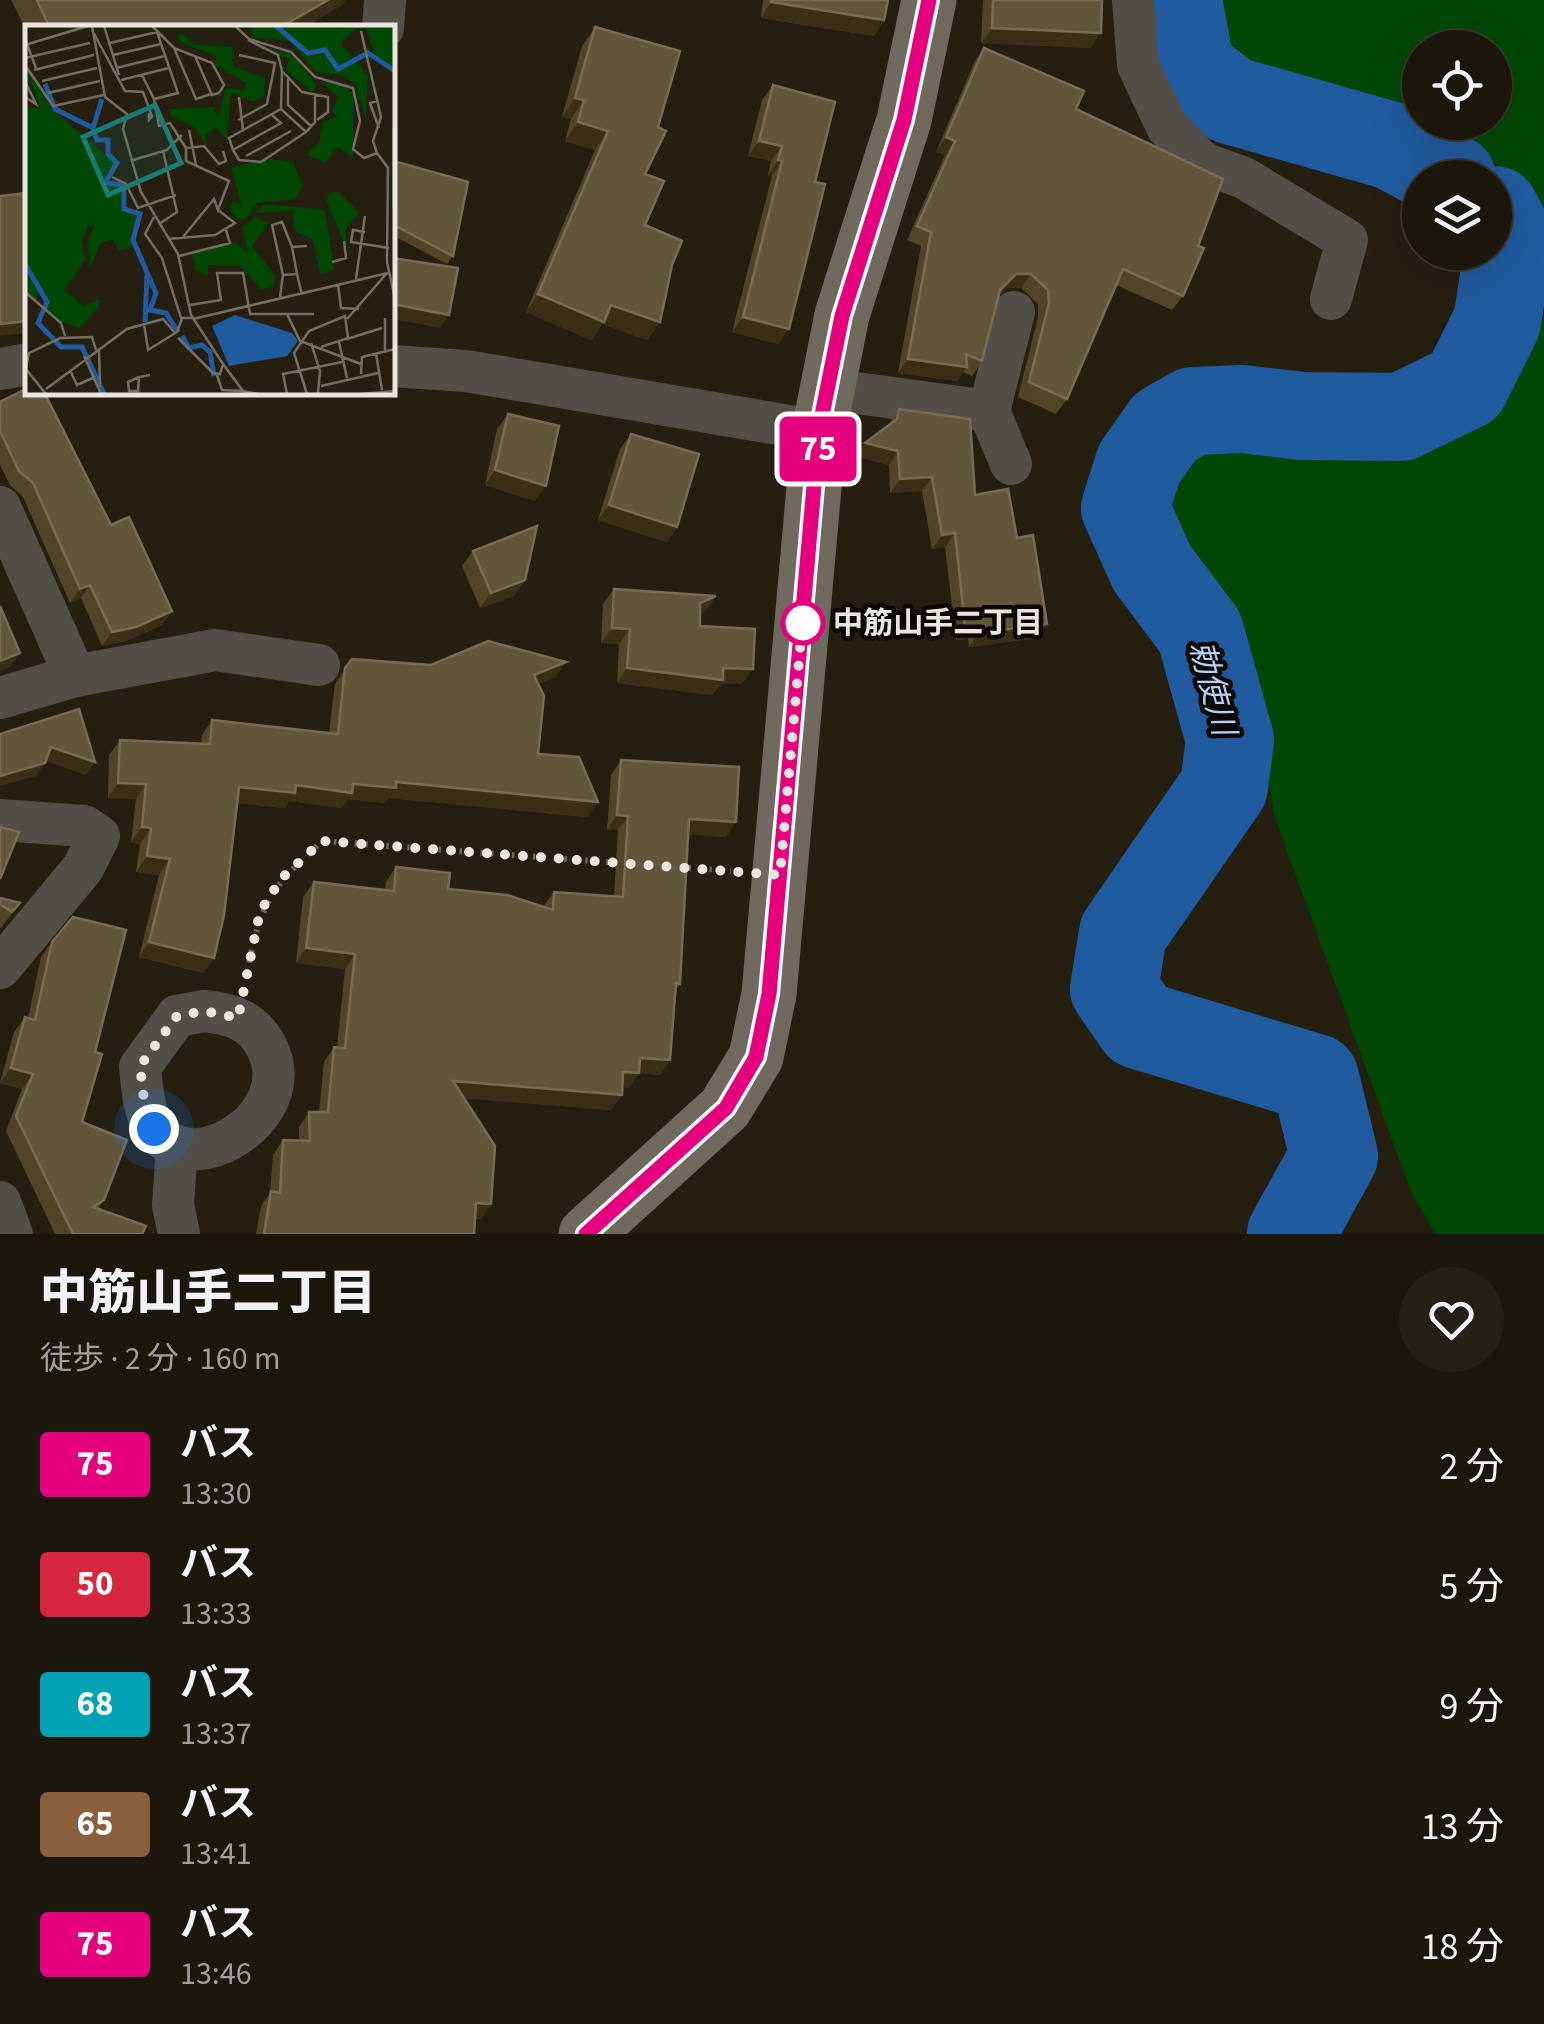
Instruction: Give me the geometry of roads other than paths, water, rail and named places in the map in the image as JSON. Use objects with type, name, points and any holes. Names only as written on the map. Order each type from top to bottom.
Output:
[{"type":"street","points":[[383,25],[385,0]]},
{"type":"street","points":[[586,1234],[726,1108],[756,1057],[769,994],[823,410],[842,316],[904,120],[928,0]]},
{"type":"street","points":[[1133,0],[1138,64],[1166,127],[1204,163],[1244,178],[1347,240],[1331,298]]},
{"type":"street","points":[[1011,464],[989,411],[1014,312]]},
{"type":"street","points":[[0,368],[25,364]]},
{"type":"street","points":[[395,366],[823,410],[989,411]]},
{"type":"street","points":[[0,507],[75,676]]},
{"type":"street","points":[[0,698],[75,676],[216,650],[319,665]]},
{"type":"street","points":[[0,820],[84,826],[99,836],[82,868],[0,968]]},
{"type":"street","points":[[204,1011],[238,1018],[256,1028],[273,1059],[274,1084],[263,1113],[238,1136],[210,1148],[177,1146],[154,1129],[144,1100],[140,1066],[177,1016],[204,1011]]},
{"type":"street","points":[[177,1146],[172,1206],[179,1234]]},
{"type":"street","points":[[0,1202],[12,1234]]},
{"type":"waterway","name":"勅使川","points":[[1178,0],[1191,70],[1230,100],[1392,146],[1418,160]]},
{"type":"waterway","name":"勅使川","points":[[1291,1234],[1334,1156],[1315,1078],[1139,1025],[1114,989],[1123,933],[1224,787],[1230,740],[1200,632],[1152,568],[1125,508],[1139,464],[1165,427],[1193,411],[1242,409],[1302,416],[1401,417],[1465,386],[1497,322],[1505,270]]},
{"type":"place","name":"中筋山手二丁目","points":[[803,623]]}]
